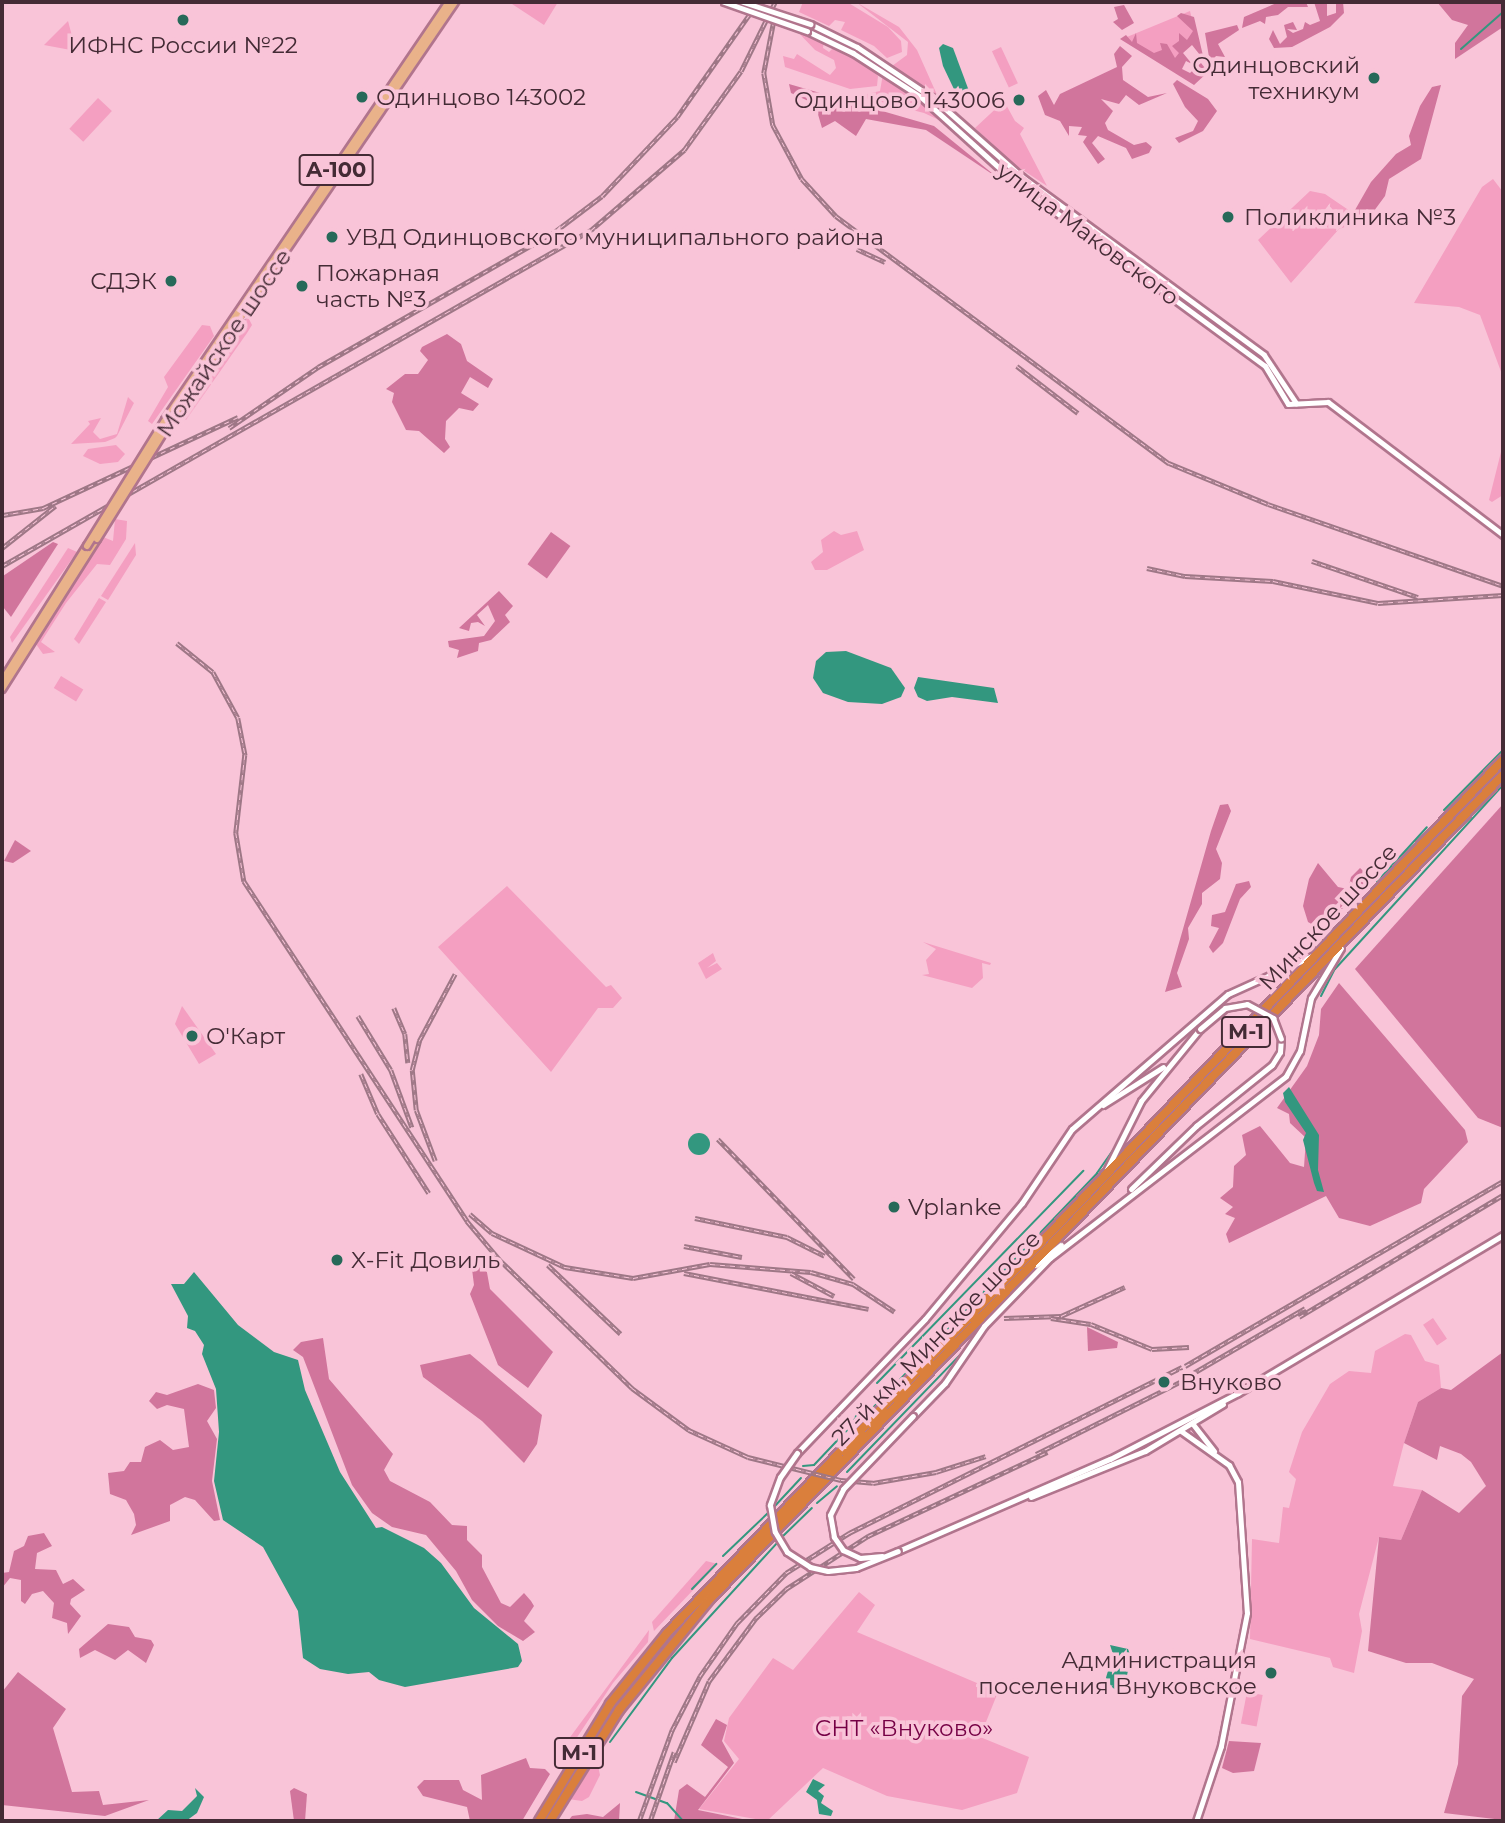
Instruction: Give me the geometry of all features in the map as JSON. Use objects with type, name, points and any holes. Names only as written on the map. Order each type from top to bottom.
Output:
[{"type":"highway","name":"Минское шоссе","points":[[1151,1129],[1340,934],[1503,760]]},
{"type":"highway","name":"Минское шоссе","points":[[1159,1136],[1503,775]]},
{"type":"highway","name":"27-й км, Минское шоссе","points":[[738,1564],[1151,1129]]},
{"type":"highway","name":"27-й км, Минское шоссе","points":[[738,1564],[1159,1136]]},
{"type":"highway","name":"М-1","points":[[539,1821],[623,1686],[738,1564]]},
{"type":"highway","name":"М-1","points":[[550,1821],[600,1737],[640,1681],[738,1564]]},
{"type":"main road","name":"Можайское шоссе","points":[[2,681],[165,419],[449,2]]},
{"type":"main road","name":"Можайское шоссе","points":[[2,689],[174,416],[455,2]]},
{"type":"main road","points":[[724,2],[808,28]]},
{"type":"main road","points":[[743,2],[808,28],[876,63]]},
{"type":"main road","name":"улица Маковского","points":[[876,63],[933,98],[1022,177],[1264,355],[1296,403]]},
{"type":"main road","name":"улица Маковского","points":[[876,63],[935,108],[1016,183],[1265,366],[1288,404],[1328,402],[1503,535]]},
{"type":"main road","points":[[1238,1393],[1014,1501],[856,1568],[817,1570],[788,1552],[775,1532],[770,1512],[775,1485],[789,1463],[898,1350],[1022,1203],[1058,1146],[1083,1119],[1228,994],[1293,967],[1340,934]]},
{"type":"main road","points":[[1120,1202],[1286,1076],[1300,1051],[1311,998],[1341,948]]},
{"type":"main road","points":[[898,1551],[870,1558],[851,1555],[835,1541],[830,1518],[843,1489],[945,1383],[998,1311],[1050,1258],[1094,1225],[1196,1126],[1272,1065],[1281,1039],[1273,1018],[1247,1004],[1225,1008],[1200,1029],[1171,1061],[1141,1101],[1112,1161],[1086,1196]]},
{"type":"main road","points":[[1083,1119],[1171,1061]]},
{"type":"main road","points":[[1023,1276],[1094,1225]]},
{"type":"main road","points":[[1014,1501],[1052,1492],[1181,1432],[1238,1393],[1503,1235]]},
{"type":"main road","points":[[1187,1419],[1234,1473],[1241,1493],[1247,1621],[1220,1751],[1196,1821]]},
{"type":"main road","points":[[1190,1425],[1191,1435]]},
{"type":"main road","points":[[1181,1432],[1191,1435],[1218,1456]]},
{"type":"green space","points":[[509,2],[558,2],[544,25]]},
{"type":"green space","points":[[803,2],[847,2],[888,27],[901,41],[902,52],[887,58],[874,46],[841,30],[845,22],[835,20],[829,26],[799,12]]},
{"type":"green space","points":[[856,2],[899,27],[917,50],[938,97],[892,66],[907,55],[908,42]]},
{"type":"green space","points":[[1190,11],[1197,40],[1185,48],[1176,70],[1122,39]]},
{"type":"green space","points":[[68,21],[76,51],[44,45]]},
{"type":"green space","points":[[795,29],[824,41],[823,48],[829,52],[835,46],[870,67],[878,76],[877,86],[850,89],[785,67],[783,56],[794,59],[797,54],[830,75],[836,68],[834,60],[815,50]]},
{"type":"green space","points":[[1001,47],[1018,83],[1009,87],[992,51]]},
{"type":"green space","points":[[883,67],[929,98],[1031,190],[1269,364],[1031,191],[928,99]]},
{"type":"green space","points":[[883,74],[906,88],[952,126],[924,113],[858,96],[880,91]]},
{"type":"green space","points":[[98,98],[112,111],[83,142],[69,129]]},
{"type":"green space","points":[[1004,101],[1015,121],[1024,128],[1020,134],[1047,186],[1009,161],[975,128]]},
{"type":"green space","points":[[1493,179],[1503,192],[1503,377],[1480,315],[1459,307],[1414,303],[1482,187]]},
{"type":"green space","points":[[1310,191],[1325,194],[1350,211],[1347,217],[1351,225],[1339,229],[1291,283],[1258,240]]},
{"type":"green space","points":[[248,317],[252,325],[186,420],[179,413]]},
{"type":"green space","points":[[202,325],[210,326],[214,336],[152,424],[148,421],[168,387],[164,377]]},
{"type":"green space","points":[[128,397],[134,403],[115,438],[105,442],[71,444],[90,424],[88,421],[101,418],[93,432],[100,439],[117,434]]},
{"type":"green space","points":[[1503,444],[1503,495],[1492,502],[1489,500]]},
{"type":"green space","points":[[116,445],[125,454],[118,462],[100,464],[83,456],[88,449]]},
{"type":"green space","points":[[115,519],[127,521],[126,539],[110,565],[97,564],[66,603],[41,642],[55,652],[43,654],[36,644],[103,537],[113,541]]},
{"type":"green space","points":[[834,531],[841,535],[857,531],[864,550],[827,570],[815,570],[811,562],[823,552],[821,540]]},
{"type":"green space","points":[[135,543],[136,555],[108,600],[101,596]]},
{"type":"green space","points":[[68,548],[77,552],[12,643],[10,637]]},
{"type":"green space","points":[[99,598],[106,602],[79,644],[74,639]]},
{"type":"green space","points":[[61,676],[83,689],[76,701],[54,688]]},
{"type":"green space","points":[[507,886],[606,987],[611,985],[622,998],[613,1008],[598,1008],[551,1072],[438,947]]},
{"type":"green space","points":[[923,942],[991,963],[982,963],[983,978],[972,988],[922,975],[929,974],[926,960],[936,949]]},
{"type":"green space","points":[[713,953],[716,961],[707,968],[717,963],[722,969],[706,979],[698,963]]},
{"type":"green space","name":"О'Карт","points":[[182,1006],[216,1054],[199,1064],[175,1024]]},
{"type":"green space","points":[[1433,1318],[1447,1339],[1437,1345],[1423,1325]]},
{"type":"green space","points":[[1405,1334],[1411,1335],[1425,1361],[1439,1365],[1441,1388],[1418,1402],[1404,1443],[1393,1486],[1422,1490],[1401,1540],[1379,1537],[1359,1614],[1362,1631],[1354,1673],[1333,1667],[1330,1658],[1250,1639],[1252,1539],[1279,1543],[1283,1507],[1289,1508],[1296,1479],[1289,1472],[1302,1432],[1330,1384],[1349,1371],[1371,1373],[1375,1351]]},
{"type":"green space","points":[[706,1561],[718,1564],[654,1631],[652,1622]]},
{"type":"green space","name":"СНТ «Внуково»","points":[[859,1592],[875,1605],[857,1632],[998,1692],[980,1737],[1029,1757],[1017,1793],[962,1810],[887,1796],[823,1768],[767,1821],[699,1809],[739,1759],[724,1741],[729,1718],[773,1658],[793,1670]]},
{"type":"green space","points":[[649,1630],[648,1642],[613,1683],[564,1757],[554,1759]]},
{"type":"green space","points":[[1247,1692],[1263,1695],[1257,1726],[1241,1723]]},
{"type":"green space","points":[[596,1757],[600,1775],[589,1797],[582,1801],[568,1799]]},
{"type":"shaded area","points":[[1279,2],[1306,2],[1308,7],[1288,7],[1278,15],[1266,17],[1265,24],[1260,21],[1242,28],[1244,17]]},
{"type":"shaded area","points":[[1314,2],[1327,4],[1327,16],[1336,13],[1336,2],[1343,2],[1344,13],[1330,27],[1292,47],[1274,48],[1269,39],[1273,30],[1280,44],[1287,37],[1284,25],[1293,22],[1297,30],[1287,29],[1293,33],[1303,29],[1305,22],[1310,25],[1320,21]]},
{"type":"shaded area","points":[[1437,2],[1503,2],[1503,27],[1455,59],[1455,43],[1468,25],[1452,20]]},
{"type":"shaded area","points":[[1124,5],[1134,23],[1122,30],[1113,22],[1118,19],[1114,7]]},
{"type":"shaded area","points":[[1181,13],[1194,17],[1204,60],[1192,45],[1183,53],[1192,64],[1186,61],[1182,69],[1190,73],[1201,63],[1208,72],[1194,85],[1120,39],[1126,35],[1132,42],[1136,33],[1137,43],[1154,53],[1162,50],[1160,43],[1167,44],[1175,58],[1179,53],[1172,46],[1179,41],[1179,33],[1187,40],[1193,31],[1177,16]]},
{"type":"shaded area","points":[[1237,25],[1239,30],[1218,44],[1225,57],[1216,56],[1210,63],[1205,33]]},
{"type":"shaded area","points":[[943,44],[953,48],[969,91],[961,104],[943,66],[939,48]]},
{"type":"shaded area","points":[[1120,46],[1132,56],[1122,67],[1123,80],[1148,97],[1167,93],[1139,105],[1126,95],[1119,104],[1101,99],[1113,111],[1105,123],[1108,130],[1134,145],[1146,142],[1152,147],[1149,153],[1132,159],[1126,148],[1098,136],[1092,143],[1105,159],[1098,164],[1083,142],[1087,136],[1078,135],[1082,127],[1069,126],[1069,136],[1060,121],[1045,115],[1038,96],[1046,90],[1054,105],[1060,94],[1117,67],[1114,54]]},
{"type":"shaded area","points":[[1177,80],[1208,99],[1217,111],[1203,131],[1179,143],[1175,138],[1193,131],[1198,121],[1185,107],[1173,84]]},
{"type":"shaded area","points":[[789,84],[934,126],[998,178],[926,130],[866,119],[856,136],[835,121],[822,128],[815,104],[791,93]]},
{"type":"shaded area","points":[[1441,85],[1421,159],[1389,179],[1385,196],[1371,215],[1360,218],[1355,210],[1371,182],[1396,154],[1411,145],[1409,136],[1420,106],[1432,87]]},
{"type":"shaded area","points":[[447,334],[461,344],[467,361],[493,379],[488,388],[470,377],[461,393],[479,404],[473,411],[459,408],[446,421],[445,439],[450,447],[444,453],[419,431],[406,430],[392,402],[394,393],[386,389],[405,374],[418,374],[428,360],[420,351],[422,347]]},
{"type":"shaded area","points":[[551,532],[570,546],[547,578],[527,564]]},
{"type":"shaded area","points":[[53,542],[58,544],[11,617],[3,607],[3,576]]},
{"type":"shaded area","points":[[499,591],[513,606],[505,615],[510,622],[491,640],[479,643],[478,651],[457,658],[459,650],[449,647],[448,641],[484,636],[495,621],[488,605],[477,615],[485,626],[478,622],[471,623],[469,631],[459,628]]},
{"type":"shaded area","points":[[846,651],[891,668],[905,688],[901,697],[882,704],[848,702],[823,693],[813,678],[816,661],[826,652]]},
{"type":"shaded area","points":[[918,677],[994,688],[998,703],[952,697],[927,701],[918,697],[914,688]]},
{"type":"shaded area","points":[[1228,804],[1231,811],[1216,849],[1222,863],[1220,879],[1202,893],[1202,904],[1188,928],[1189,939],[1177,973],[1182,987],[1165,992],[1211,831],[1220,805]]},
{"type":"shaded area","points":[[1503,804],[1503,1128],[1478,1118],[1355,969]]},
{"type":"shaded area","points":[[15,840],[31,851],[13,863],[4,861]]},
{"type":"shaded area","points":[[1318,863],[1338,887],[1348,889],[1351,877],[1360,868],[1372,879],[1345,907],[1315,926],[1308,922],[1303,906],[1309,879]]},
{"type":"shaded area","points":[[1249,881],[1251,887],[1240,899],[1223,943],[1213,953],[1209,947],[1219,928],[1211,926],[1212,915],[1225,912],[1236,884]]},
{"type":"shaded area","points":[[1339,983],[1465,1130],[1468,1142],[1424,1189],[1421,1203],[1370,1226],[1339,1218],[1326,1196],[1229,1243],[1226,1234],[1235,1218],[1225,1214],[1233,1207],[1220,1198],[1233,1187],[1234,1166],[1246,1155],[1242,1135],[1260,1126],[1290,1163],[1304,1167],[1306,1138],[1290,1123],[1289,1114],[1277,1108],[1307,1066],[1319,1035],[1321,1009]]},
{"type":"shaded area","points":[[1289,1087],[1319,1135],[1318,1170],[1324,1192],[1317,1191],[1314,1183],[1303,1140],[1306,1133],[1285,1102],[1283,1093]]},
{"type":"shaded area","points":[[699,1133],[707,1136],[710,1144],[707,1152],[699,1155],[691,1152],[688,1144],[691,1136]]},
{"type":"shaded area","points":[[470,1253],[484,1256],[490,1289],[553,1352],[528,1388],[498,1365],[470,1294],[474,1285]]},
{"type":"shaded area","points":[[194,1272],[238,1325],[274,1352],[298,1360],[305,1390],[340,1472],[376,1528],[382,1527],[424,1548],[441,1563],[474,1608],[518,1644],[522,1661],[518,1667],[405,1687],[379,1680],[369,1672],[348,1674],[320,1669],[303,1658],[298,1611],[263,1547],[223,1520],[214,1481],[219,1432],[216,1389],[202,1354],[204,1345],[195,1331],[187,1328],[188,1316],[171,1284],[184,1284]]},
{"type":"shaded area","points":[[1087,1327],[1118,1342],[1117,1348],[1088,1351]]},
{"type":"shaded area","points":[[323,1338],[329,1379],[393,1454],[384,1470],[390,1481],[430,1502],[452,1525],[467,1526],[467,1540],[482,1555],[482,1567],[501,1603],[510,1607],[524,1593],[531,1601],[534,1606],[524,1621],[535,1632],[523,1641],[498,1626],[472,1600],[456,1571],[426,1535],[392,1527],[372,1513],[352,1485],[303,1357],[293,1350],[301,1342]]},
{"type":"shaded area","points":[[1503,1352],[1503,1820],[1444,1813],[1458,1764],[1462,1696],[1474,1679],[1432,1663],[1406,1663],[1368,1651],[1379,1537],[1401,1540],[1422,1490],[1459,1513],[1486,1486],[1471,1462],[1461,1454],[1440,1446],[1437,1460],[1404,1443],[1418,1402],[1441,1388],[1451,1390]]},
{"type":"shaded area","points":[[470,1354],[542,1415],[537,1444],[524,1463],[482,1421],[423,1377],[420,1365]]},
{"type":"shaded area","points":[[198,1384],[214,1390],[216,1408],[207,1421],[217,1439],[212,1481],[220,1520],[214,1521],[195,1500],[185,1497],[170,1505],[170,1521],[131,1535],[136,1525],[134,1514],[126,1500],[110,1494],[108,1473],[124,1471],[130,1462],[141,1462],[145,1447],[160,1440],[173,1450],[189,1447],[184,1409],[167,1405],[157,1409],[149,1401],[156,1392],[167,1395]]},
{"type":"shaded area","points":[[44,1533],[52,1546],[37,1553],[35,1569],[56,1570],[63,1584],[73,1579],[85,1590],[71,1599],[70,1604],[81,1616],[68,1634],[67,1623],[52,1618],[54,1603],[43,1591],[32,1594],[25,1604],[21,1601],[21,1580],[10,1578],[2,1588],[2,1573],[9,1572],[14,1551],[24,1546],[28,1536]]},
{"type":"shaded area","points":[[108,1624],[129,1627],[135,1637],[151,1640],[154,1645],[146,1663],[128,1650],[115,1660],[95,1650],[80,1658],[79,1649]]},
{"type":"shaded area","points":[[1110,1645],[1128,1649],[1131,1657],[1124,1689],[1119,1693],[1105,1681],[1113,1654]]},
{"type":"shaded area","points":[[18,1672],[66,1709],[53,1728],[72,1792],[99,1791],[103,1805],[149,1800],[105,1816],[2,1805],[2,1692]]},
{"type":"shaded area","points":[[716,1719],[727,1725],[722,1741],[734,1763],[698,1810],[752,1821],[674,1821],[679,1790],[687,1784],[705,1797],[728,1767],[701,1745]]},
{"type":"shaded area","points":[[1229,1741],[1261,1743],[1254,1771],[1233,1773],[1222,1768]]},
{"type":"shaded area","points":[[526,1758],[530,1768],[545,1769],[550,1774],[522,1821],[470,1821],[467,1807],[423,1796],[417,1787],[424,1780],[459,1780],[463,1790],[482,1800],[481,1775]]},
{"type":"shaded area","points":[[813,1779],[825,1785],[818,1791],[824,1796],[821,1803],[833,1811],[831,1816],[819,1814],[817,1800],[806,1792]]},
{"type":"shaded area","points":[[195,1788],[204,1797],[197,1813],[186,1821],[156,1821],[168,1810],[182,1811],[197,1796]]},
{"type":"shaded area","points":[[294,1788],[307,1794],[305,1821],[294,1821],[290,1791]]},
{"type":"shaded area","points":[[620,1803],[619,1821],[568,1821],[572,1816],[587,1814],[603,1817]]},
{"type":"waterway","points":[[1461,49],[1503,12]]},
{"type":"waterway","points":[[1444,810],[1503,750]]},
{"type":"waterway","points":[[1321,996],[1335,969],[1503,785]]},
{"type":"waterway","points":[[1377,882],[1427,827]]},
{"type":"waterway","points":[[868,1413],[1097,1173],[1115,1147]]},
{"type":"waterway","points":[[877,1383],[1083,1171]]},
{"type":"waterway","points":[[847,1472],[963,1352]]},
{"type":"waterway","points":[[854,1420],[858,1413]]},
{"type":"waterway","points":[[803,1466],[814,1465],[849,1428]]},
{"type":"waterway","points":[[773,1508],[801,1478]]},
{"type":"waterway","points":[[817,1503],[837,1486]]},
{"type":"waterway","points":[[781,1538],[812,1508]]},
{"type":"waterway","points":[[723,1556],[769,1512]]},
{"type":"waterway","points":[[610,1742],[672,1658],[778,1542]]},
{"type":"waterway","points":[[692,1589],[716,1564]]},
{"type":"waterway","points":[[636,1792],[667,1803],[683,1821]]},
{"type":"railway","points":[[229,428],[318,367],[553,233],[602,196],[677,117],[758,2]]},
{"type":"railway","points":[[2,566],[591,230],[684,150],[741,71],[775,2]]},
{"type":"railway","points":[[774,21],[764,73],[773,125],[802,179],[836,216],[1169,463],[1268,504],[1503,586]]},
{"type":"railway","points":[[857,249],[885,262]]},
{"type":"railway","points":[[1017,366],[1078,413]]},
{"type":"railway","points":[[3,515],[43,508],[238,417]]},
{"type":"railway","points":[[2,548],[55,506]]},
{"type":"railway","points":[[1312,561],[1418,597]]},
{"type":"railway","points":[[1147,568],[1185,576],[1273,581],[1378,603],[1503,595]]},
{"type":"railway","points":[[177,643],[213,672],[238,718],[245,755],[236,833],[244,881],[467,1221],[500,1260],[632,1388],[689,1430],[748,1457],[841,1480],[873,1483],[936,1472],[986,1456]]},
{"type":"railway","points":[[435,1161],[416,1110],[412,1070],[419,1041],[455,974]]},
{"type":"railway","points":[[394,1008],[405,1034],[408,1063]]},
{"type":"railway","points":[[358,1016],[391,1070],[412,1127]]},
{"type":"railway","points":[[361,1074],[378,1114],[429,1193]]},
{"type":"railway","points":[[718,1139],[854,1279]]},
{"type":"railway","points":[[1185,1366],[1503,1181]]},
{"type":"railway","points":[[1299,1317],[1503,1195]]},
{"type":"railway","points":[[470,1214],[492,1233],[565,1267],[633,1278],[710,1264],[811,1272],[853,1284],[895,1312]]},
{"type":"railway","points":[[695,1218],[787,1237],[825,1256]]},
{"type":"railway","points":[[684,1246],[742,1257]]},
{"type":"railway","points":[[548,1265],[621,1334]]},
{"type":"railway","points":[[684,1273],[869,1309]]},
{"type":"railway","points":[[791,1273],[834,1296]]},
{"type":"railway","points":[[1004,1318],[1061,1316],[1125,1287]]},
{"type":"railway","points":[[1190,1375],[1305,1308]]},
{"type":"railway","points":[[1051,1318],[1091,1324],[1152,1349],[1189,1347]]},
{"type":"railway","points":[[639,1821],[672,1730],[700,1676],[737,1623],[786,1573],[849,1533],[1182,1367]]},
{"type":"railway","points":[[1036,1454],[1180,1382]]},
{"type":"railway","points":[[674,1762],[709,1681],[756,1618],[786,1589],[868,1536],[1047,1452]]},
{"type":"railway","points":[[650,1821],[674,1752]]},
{"type":"place","name":"ИФНС России №22","points":[[183,20]]},
{"type":"place","name":"Одинцовский техникум","points":[[1374,78]]},
{"type":"place","name":"Одинцово 143002","points":[[362,97]]},
{"type":"place","name":"Одинцово 143006","points":[[1019,100]]},
{"type":"place","name":"Поликлиника №3","points":[[1228,217]]},
{"type":"place","name":"УВД Одинцовского муниципального района","points":[[332,237]]},
{"type":"place","name":"СДЭК","points":[[171,281]]},
{"type":"place","name":"Пожарная часть №3","points":[[302,286]]},
{"type":"place","name":"О'Карт","points":[[192,1036]]},
{"type":"place","name":"Vplanke","points":[[894,1207]]},
{"type":"place","name":"X-Fit Довиль","points":[[337,1260]]},
{"type":"place","name":"Внуково","points":[[1164,1382]]},
{"type":"place","name":"Администрация поселения Внуковское","points":[[1271,1673]]}]
